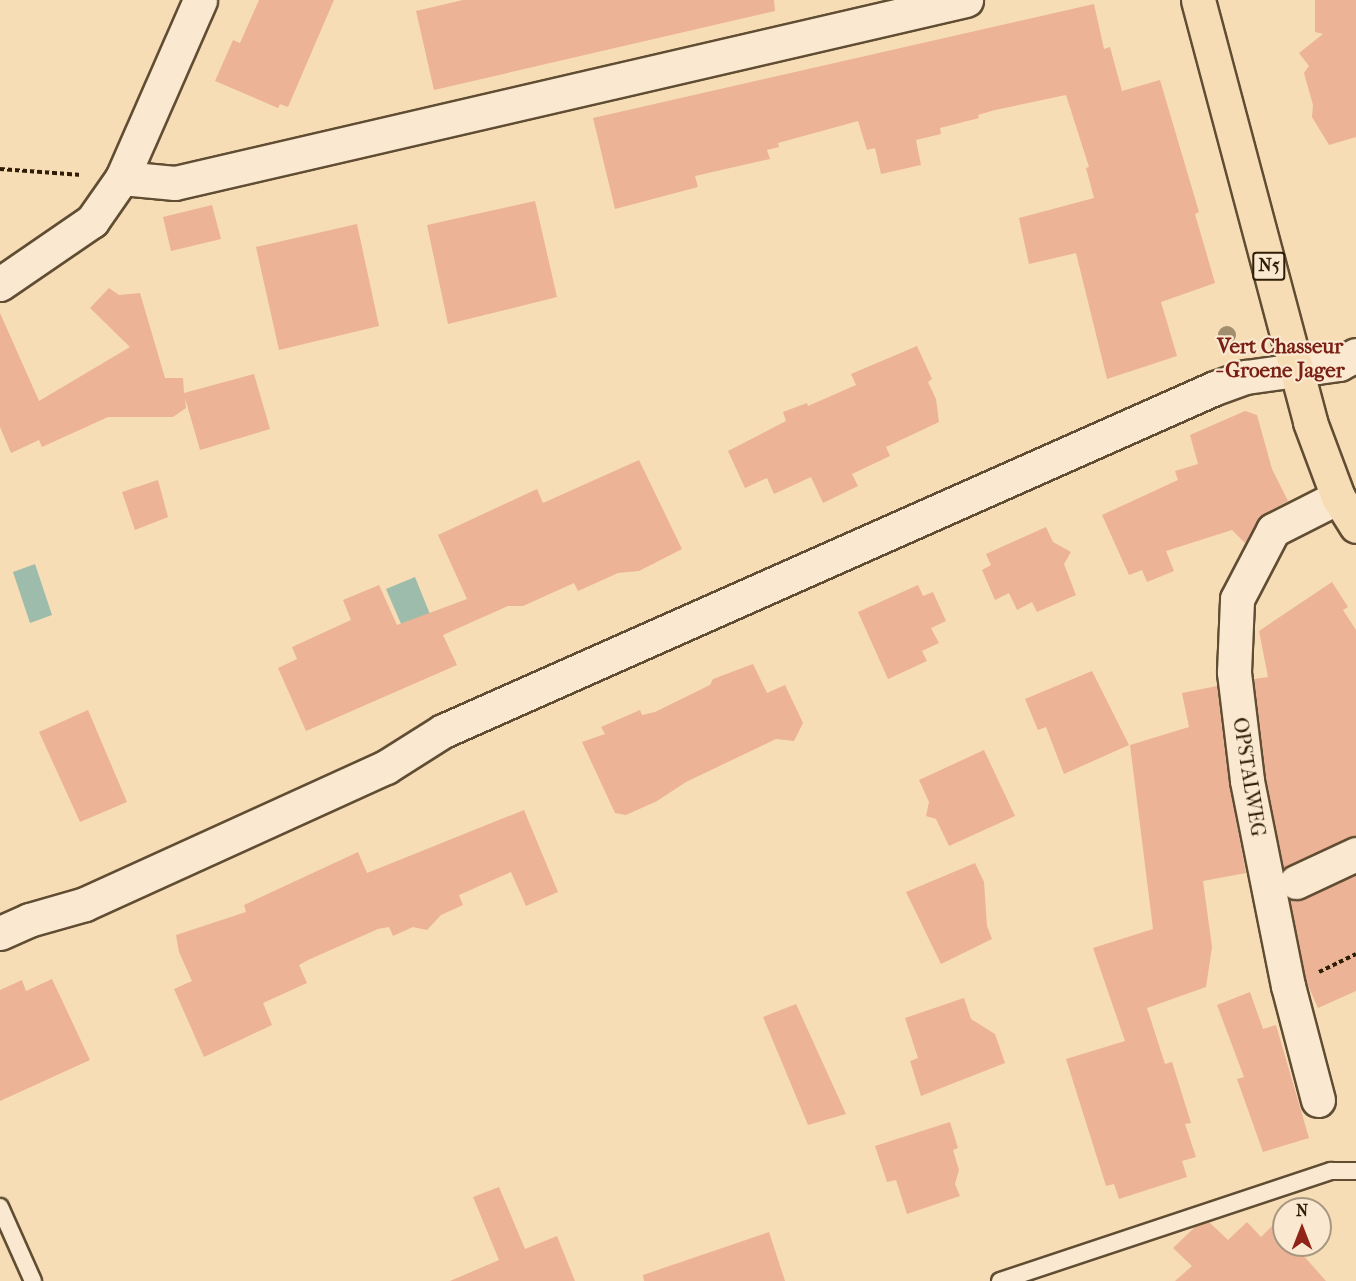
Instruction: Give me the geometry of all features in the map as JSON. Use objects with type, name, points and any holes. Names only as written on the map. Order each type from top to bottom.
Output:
[{"type":"main road","name":"N5","points":[[1198,0],[1310,422],[1338,497],[1356,526]]},
{"type":"street","points":[[0,284],[92,220],[122,178],[200,0]]},
{"type":"street","points":[[122,178],[175,183],[966,0]]},
{"type":"street","points":[[0,933],[29,920],[85,904],[386,767],[454,726],[1215,388],[1246,377],[1339,364],[1356,355]]},
{"type":"street","name":"OPSTALWEG","points":[[1318,1100],[1288,986],[1246,780],[1234,672],[1237,599],[1274,530],[1338,497]]},
{"type":"street","points":[[1296,882],[1356,854]]},
{"type":"lane","points":[[1000,1281],[1331,1171],[1356,1171]]},
{"type":"lane","points":[[0,1207],[33,1281]]},
{"type":"path","points":[[0,169],[122,178]]},
{"type":"shaded area","points":[[35,564],[52,615],[30,623],[13,572]]},
{"type":"shaded area","points":[[415,577],[436,629],[408,640],[386,589]]},
{"type":"building","points":[[259,0],[334,0],[288,107],[280,104],[278,108],[215,81],[233,40],[240,43]]},
{"type":"building","points":[[463,0],[774,0],[775,11],[434,90],[416,11]]},
{"type":"building","points":[[1315,0],[1356,0],[1356,137],[1329,145],[1312,117],[1313,105],[1304,73],[1309,66],[1299,53],[1323,34],[1315,32]]},
{"type":"building","points":[[1094,4],[1104,49],[1110,47],[1122,91],[1160,80],[1199,212],[1195,214],[1215,283],[1161,302],[1177,356],[1107,379],[1076,253],[1029,264],[1019,218],[1094,198],[1086,168],[1089,167],[1066,95],[995,110],[978,115],[979,118],[940,128],[941,134],[916,140],[921,165],[881,174],[875,148],[867,150],[858,121],[778,143],[779,147],[767,150],[770,159],[695,176],[698,187],[615,209],[593,118]]},
{"type":"building","points":[[535,201],[557,297],[448,324],[427,225]]},
{"type":"building","points":[[212,205],[221,239],[171,251],[163,217]]},
{"type":"building","points":[[357,224],[379,326],[279,350],[256,247]]},
{"type":"building","points":[[109,288],[119,295],[140,293],[165,378],[183,378],[184,393],[254,374],[270,429],[200,450],[185,398],[186,408],[173,417],[108,417],[42,447],[39,440],[11,453],[0,427],[0,313],[39,401],[130,347],[90,308]]},
{"type":"building","points":[[917,346],[932,379],[928,382],[936,399],[939,422],[886,447],[890,456],[852,474],[858,486],[823,503],[811,477],[774,494],[767,478],[745,488],[728,451],[786,421],[783,412],[807,403],[808,406],[856,385],[851,374]]},
{"type":"building","points":[[1245,411],[1257,415],[1272,469],[1288,501],[1264,514],[1245,543],[1232,530],[1166,551],[1174,571],[1147,582],[1142,570],[1129,575],[1102,515],[1178,480],[1175,471],[1198,464],[1190,435]]},
{"type":"building","points":[[639,460],[682,549],[639,571],[618,573],[578,591],[574,583],[523,606],[508,606],[443,635],[457,665],[306,731],[278,668],[297,659],[292,647],[351,620],[343,600],[379,585],[397,625],[467,599],[438,535],[537,489],[543,503]]},
{"type":"building","points":[[158,480],[168,517],[135,530],[122,492]]},
{"type":"building","points":[[1046,527],[1053,542],[1071,552],[1064,564],[1076,595],[1037,612],[1032,602],[1017,610],[1009,593],[995,600],[982,570],[991,565],[986,554]]},
{"type":"building","points":[[1332,582],[1348,607],[1343,610],[1356,630],[1356,836],[1284,869],[1266,777],[1254,679],[1268,677],[1259,631]]},
{"type":"building","points":[[918,585],[923,596],[933,592],[946,621],[931,628],[939,643],[922,651],[927,661],[888,679],[858,612]]},
{"type":"building","points":[[753,664],[767,693],[785,685],[803,723],[794,741],[776,739],[686,782],[657,801],[626,815],[615,813],[582,742],[605,734],[601,727],[640,710],[642,715],[655,712],[710,685],[713,679]]},
{"type":"building","points":[[1092,671],[1129,745],[1064,774],[1046,727],[1038,730],[1025,699]]},
{"type":"building","points":[[1217,686],[1229,784],[1246,873],[1203,881],[1212,947],[1206,987],[1147,1008],[1165,1064],[1172,1062],[1191,1123],[1185,1124],[1196,1157],[1182,1161],[1187,1177],[1119,1199],[1114,1184],[1106,1186],[1066,1059],[1125,1041],[1093,948],[1153,929],[1130,745],[1189,727],[1182,693]]},
{"type":"building","points":[[88,710],[127,802],[80,822],[39,732]]},
{"type":"building","points":[[984,750],[1015,816],[949,846],[936,819],[926,816],[929,802],[919,780]]},
{"type":"building","points":[[524,810],[558,892],[526,906],[511,872],[459,895],[463,905],[441,915],[427,930],[413,927],[393,936],[389,927],[378,929],[308,960],[299,965],[307,983],[263,1003],[272,1025],[204,1057],[174,989],[192,981],[179,952],[176,935],[246,912],[244,905],[358,852],[367,873]]},
{"type":"building","points":[[975,863],[984,882],[987,926],[992,939],[941,964],[906,892]]},
{"type":"building","points":[[1356,875],[1356,991],[1318,1008],[1306,981],[1290,899],[1304,899]]},
{"type":"building","points":[[52,979],[90,1060],[0,1101],[0,990],[22,980],[26,991]]},
{"type":"building","points":[[1250,992],[1263,1029],[1276,1025],[1309,1138],[1263,1152],[1237,1079],[1244,1077],[1217,1005]]},
{"type":"building","points":[[964,998],[971,1019],[995,1034],[1005,1063],[921,1096],[910,1061],[918,1058],[905,1018]]},
{"type":"building","points":[[796,1004],[846,1114],[808,1125],[763,1017]]},
{"type":"building","points":[[950,1122],[958,1148],[953,1150],[959,1170],[955,1184],[960,1196],[907,1214],[896,1180],[887,1182],[875,1146]]},
{"type":"building","points":[[499,1187],[525,1249],[557,1236],[575,1281],[450,1281],[499,1260],[473,1197]]},
{"type":"building","points":[[1209,1222],[1228,1240],[1247,1222],[1261,1237],[1272,1226],[1272,1257],[1305,1257],[1326,1281],[1175,1281],[1192,1266],[1173,1248],[1195,1227]]},
{"type":"building","points":[[769,1232],[785,1281],[644,1281],[643,1275]]},
{"type":"district","name":"Vert Chasseur - Groene Jager","points":[[1280,358]]}]
